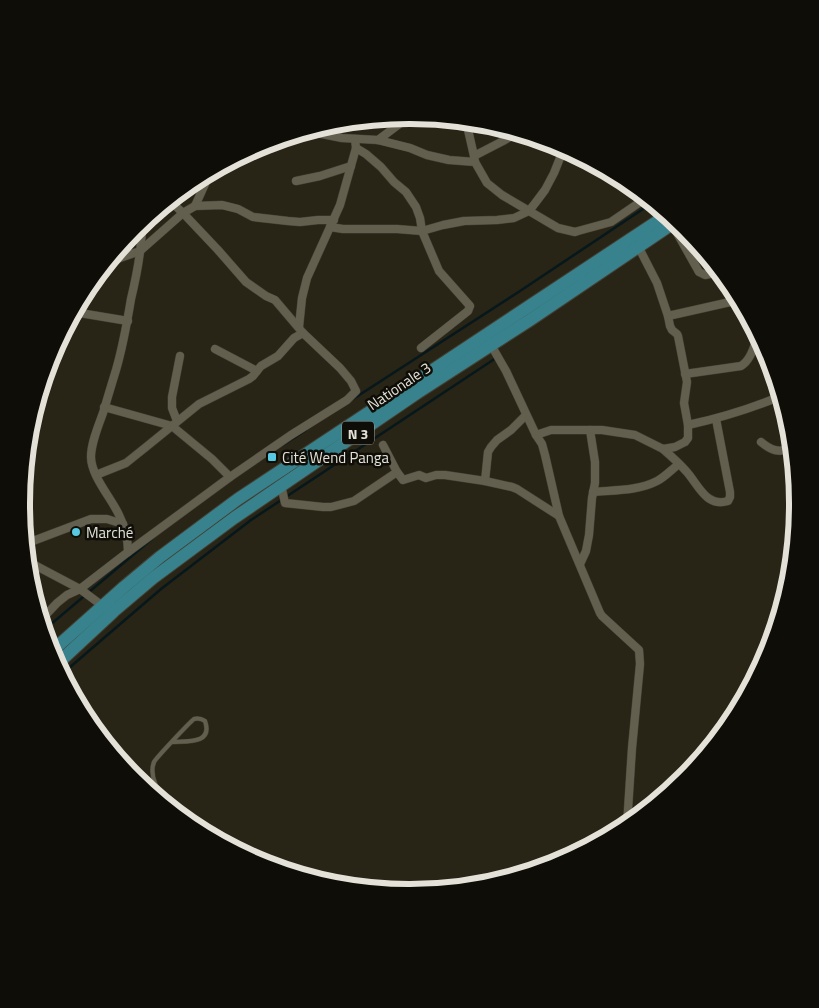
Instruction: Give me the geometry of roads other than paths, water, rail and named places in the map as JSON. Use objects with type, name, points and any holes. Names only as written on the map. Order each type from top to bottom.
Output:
[{"type":"main road","name":"Nationale 3","points":[[63,658],[108,608],[153,563],[238,499],[665,224]]},
{"type":"main road","name":"Nationale 3","points":[[58,647],[108,608],[153,578],[281,485],[530,320],[638,246],[666,224]]},
{"type":"street","points":[[378,140],[399,124]]},
{"type":"street","points":[[468,129],[474,159],[484,178],[492,188],[558,228],[575,232],[611,222],[640,202]]},
{"type":"street","points":[[329,133],[355,139],[378,140],[449,160],[474,159],[510,138]]},
{"type":"street","points":[[96,475],[126,463],[199,404],[253,376],[261,366],[278,356],[301,330],[302,298],[307,278],[344,195],[356,148],[355,139]]},
{"type":"street","points":[[356,148],[381,167],[406,192],[416,207],[422,231],[439,271],[470,306],[468,311],[421,348]]},
{"type":"street","points":[[121,258],[140,252],[183,213],[195,206],[222,205],[238,209],[254,217],[288,221],[318,220],[343,229],[422,231],[464,220],[514,218],[529,211],[545,190],[561,156]]},
{"type":"street","points":[[296,181],[351,166]]},
{"type":"street","points":[[195,206],[205,184]]},
{"type":"street","points":[[47,614],[67,595],[80,589],[230,477],[291,434],[347,400],[356,391],[351,381],[340,368],[301,330],[275,300],[246,282],[175,206]]},
{"type":"street","points":[[128,552],[127,537],[123,524],[96,475],[91,456],[128,321],[141,236]]},
{"type":"street","points":[[682,240],[699,272],[705,275],[711,274]]},
{"type":"street","points":[[638,246],[657,283],[670,326],[678,336],[687,389],[684,403],[688,438],[676,448],[663,449]]},
{"type":"street","points":[[668,316],[730,302]]},
{"type":"street","points":[[81,313],[128,321]]},
{"type":"street","points":[[491,345],[542,444],[559,516],[602,616],[639,650],[628,814]]},
{"type":"street","points":[[685,374],[746,364],[754,346]]},
{"type":"street","points":[[215,349],[257,371]]},
{"type":"street","points":[[175,424],[172,397],[180,356]]},
{"type":"street","points":[[688,425],[716,419],[774,399]]},
{"type":"street","points":[[104,407],[175,424],[230,477]]},
{"type":"street","points":[[485,481],[488,452],[497,440],[511,430],[526,415]]},
{"type":"street","points":[[536,435],[551,430],[602,430],[635,435],[663,449],[688,473],[707,497],[723,502],[728,501],[730,492],[716,419]]},
{"type":"street","points":[[580,564],[588,543],[595,483],[596,462],[590,430]]},
{"type":"street","points":[[761,442],[771,450],[786,451]]},
{"type":"street","points":[[383,445],[403,480],[419,476],[426,478],[436,474],[503,485],[517,490],[559,516]]},
{"type":"street","points":[[594,492],[647,485],[658,481],[679,464]]},
{"type":"street","points":[[281,485],[285,503],[331,507],[354,501],[397,472]]},
{"type":"street","points":[[32,541],[91,519],[107,519],[123,524]]},
{"type":"street","points":[[35,565],[80,589],[108,608]]},
{"type":"lane","points":[[157,787],[154,780],[154,761],[172,742],[194,720],[200,718],[205,721],[207,732],[204,737],[197,740],[172,742]]},
{"type":"waterway","points":[[350,401],[646,207]]},
{"type":"waterway","points":[[68,669],[161,589],[251,520],[496,358]]},
{"type":"waterway","points":[[283,445],[306,430]]},
{"type":"waterway","points":[[50,625],[153,538]]},
{"type":"place","name":"Cité Wend Panga","points":[[272,457]]},
{"type":"place","name":"Marché","points":[[76,532]]}]
